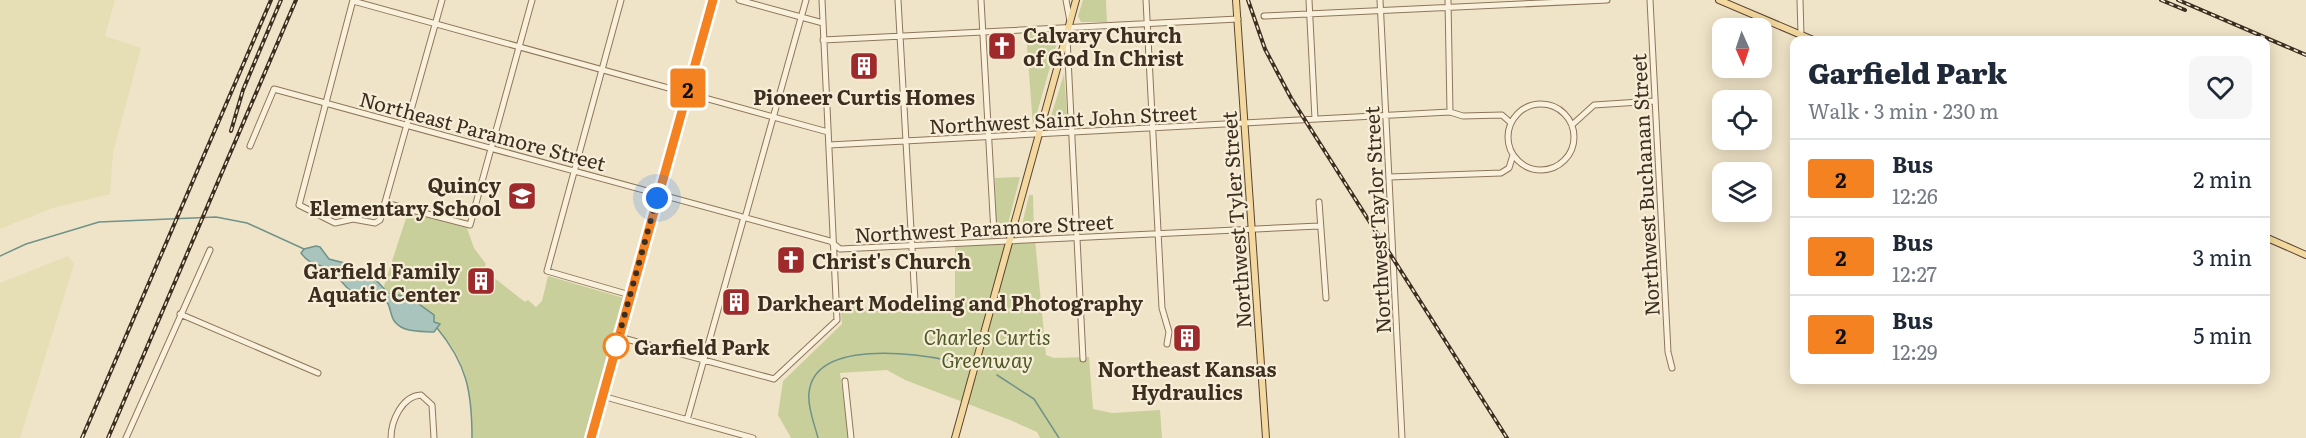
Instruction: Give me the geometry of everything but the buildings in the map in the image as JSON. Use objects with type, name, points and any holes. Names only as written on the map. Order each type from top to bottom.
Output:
[{"type":"main road","points":[[591,438],[713,0]]},
{"type":"main road","points":[[955,438],[1076,0]]},
{"type":"main road","name":"Northwest Tyler Street","points":[[1236,0],[1266,438]]},
{"type":"main road","points":[[1719,0],[1802,36]]},
{"type":"main road","points":[[2270,239],[2306,255]]},
{"type":"street","points":[[442,0],[435,24],[408,126],[380,221],[375,223],[353,219],[335,223],[299,205],[353,0],[435,24],[828,132]]},
{"type":"street","points":[[385,203],[470,225],[532,0]]},
{"type":"street","points":[[621,0],[547,271],[630,295]]},
{"type":"street","points":[[739,0],[823,23]]},
{"type":"street","points":[[687,420],[806,0]]},
{"type":"street","points":[[619,337],[772,379],[778,377],[837,319],[822,0]]},
{"type":"street","points":[[898,0],[915,301]]},
{"type":"street","points":[[981,0],[994,234]]},
{"type":"street","points":[[1066,0],[1070,24]]},
{"type":"street","points":[[1146,0],[1162,308],[1168,332],[1167,344]]},
{"type":"street","points":[[1309,0],[1315,119]]},
{"type":"street","name":"Northwest Taylor Street","points":[[1380,0],[1402,438]]},
{"type":"street","points":[[1448,0],[1450,112]]},
{"type":"street","points":[[1264,16],[1515,2],[1606,0]]},
{"type":"street","name":"Northwest Buchanan Street","points":[[1650,0],[1668,352],[1672,368]]},
{"type":"street","points":[[1800,0],[1802,36]]},
{"type":"street","points":[[823,40],[1070,24],[1238,19]]},
{"type":"street","points":[[1066,36],[1083,359]]},
{"type":"street","name":"Northeast Paramore Street","points":[[250,146],[274,89],[659,194]]},
{"type":"street","points":[[1572,124],[1594,105],[1655,101]]},
{"type":"street","points":[[1542,104],[1560,110],[1572,124],[1575,136],[1573,148],[1563,162],[1554,168],[1532,169],[1521,164],[1513,155],[1508,142],[1511,123],[1524,109],[1542,104]]},
{"type":"street","name":"Northwest Saint John Street","points":[[829,145],[1450,112],[1463,116],[1502,115],[1511,123]]},
{"type":"street","points":[[1389,177],[1502,173],[1509,168],[1513,155]]},
{"type":"street","name":"Northwest Paramore Street","points":[[659,194],[830,241],[840,249],[1319,226]]},
{"type":"street","points":[[1319,202],[1326,298]]},
{"type":"street","points":[[126,438],[210,250]]},
{"type":"street","points":[[180,314],[318,374]]},
{"type":"street","points":[[845,381],[851,438]]},
{"type":"street","points":[[391,438],[393,421],[411,398],[421,395],[430,401],[434,438]]},
{"type":"street","points":[[602,396],[753,438]]},
{"type":"shaded area","points":[[0,0],[115,0],[105,36],[141,48],[113,153],[110,194],[53,208],[0,229]]},
{"type":"shaded area","points":[[68,256],[74,264],[20,438],[0,438],[0,283]]},
{"type":"green space","points":[[1083,0],[1106,0],[1107,22],[1081,22],[1078,16]]},
{"type":"green space","points":[[1060,32],[1033,127],[1026,33]]},
{"type":"green space","points":[[1064,74],[1068,128],[1052,130],[1048,126]]},
{"type":"green space","points":[[1020,177],[1006,232],[1001,237],[991,238],[991,233],[997,233],[1001,228],[1001,223],[996,222],[995,178]]},
{"type":"green space","points":[[1029,195],[1033,195],[1034,236],[1021,229]]},
{"type":"green space","name":"Garfield Park","points":[[408,212],[467,228],[474,248],[486,264],[483,269],[525,302],[528,300],[536,307],[542,301],[548,276],[624,298],[587,438],[472,438],[469,394],[456,353],[438,330],[387,296],[383,289]]},
{"type":"green space","name":"Charles Curtis Greenway","points":[[1035,239],[1046,355],[1054,358],[1089,357],[1093,409],[1112,413],[1160,410],[1162,438],[1040,438],[1037,432],[1010,420],[905,380],[887,370],[840,373],[849,438],[791,438],[778,415],[783,381],[842,324],[840,304],[919,314],[915,301],[955,299],[955,244]]},
{"type":"water","points":[[320,247],[329,259],[352,265],[361,277],[376,280],[388,293],[409,297],[434,315],[434,322],[440,324],[434,332],[413,331],[399,326],[393,319],[385,300],[355,293],[327,268],[309,261],[301,253],[304,249]]},
{"type":"waterway","points":[[0,256],[26,244],[99,222],[216,217],[247,223],[304,249]]},
{"type":"waterway","points":[[437,328],[455,354],[466,379],[471,406],[472,438]]},
{"type":"waterway","points":[[818,438],[810,410],[809,393],[815,376],[828,364],[847,357],[892,353],[951,361]]},
{"type":"waterway","points":[[997,375],[1034,399],[1059,438]]},
{"type":"railway","points":[[82,438],[271,0]]},
{"type":"railway","points":[[231,131],[243,90],[281,0]]},
{"type":"railway","points":[[108,438],[296,0]]},
{"type":"railway","points":[[1248,0],[1265,49],[1291,98],[1507,438]]},
{"type":"railway","points":[[2161,0],[2185,10]]},
{"type":"railway","points":[[2178,0],[2262,36]]},
{"type":"railway","points":[[2270,40],[2306,55]]},
{"type":"bus line","name":"2","points":[[591,438],[713,0]]},
{"type":"place","name":"Calvary Church of God In Christ","points":[[1002,46]]},
{"type":"place","name":"Pioneer Curtis Homes","points":[[864,66]]},
{"type":"place","name":"Quincy Elementary School","points":[[522,196]]},
{"type":"place","name":"Christ's Church","points":[[791,260]]},
{"type":"place","name":"Garfield Family Aquatic Center","points":[[481,281]]},
{"type":"place","name":"Darkheart Modeling and Photography","points":[[736,302]]},
{"type":"place","name":"Northeast Kansas Hydraulics","points":[[1187,338]]},
{"type":"place","name":"Garfield Park","points":[[616,346]]},
{"type":"route","points":[[616,346],[657,198]]}]
